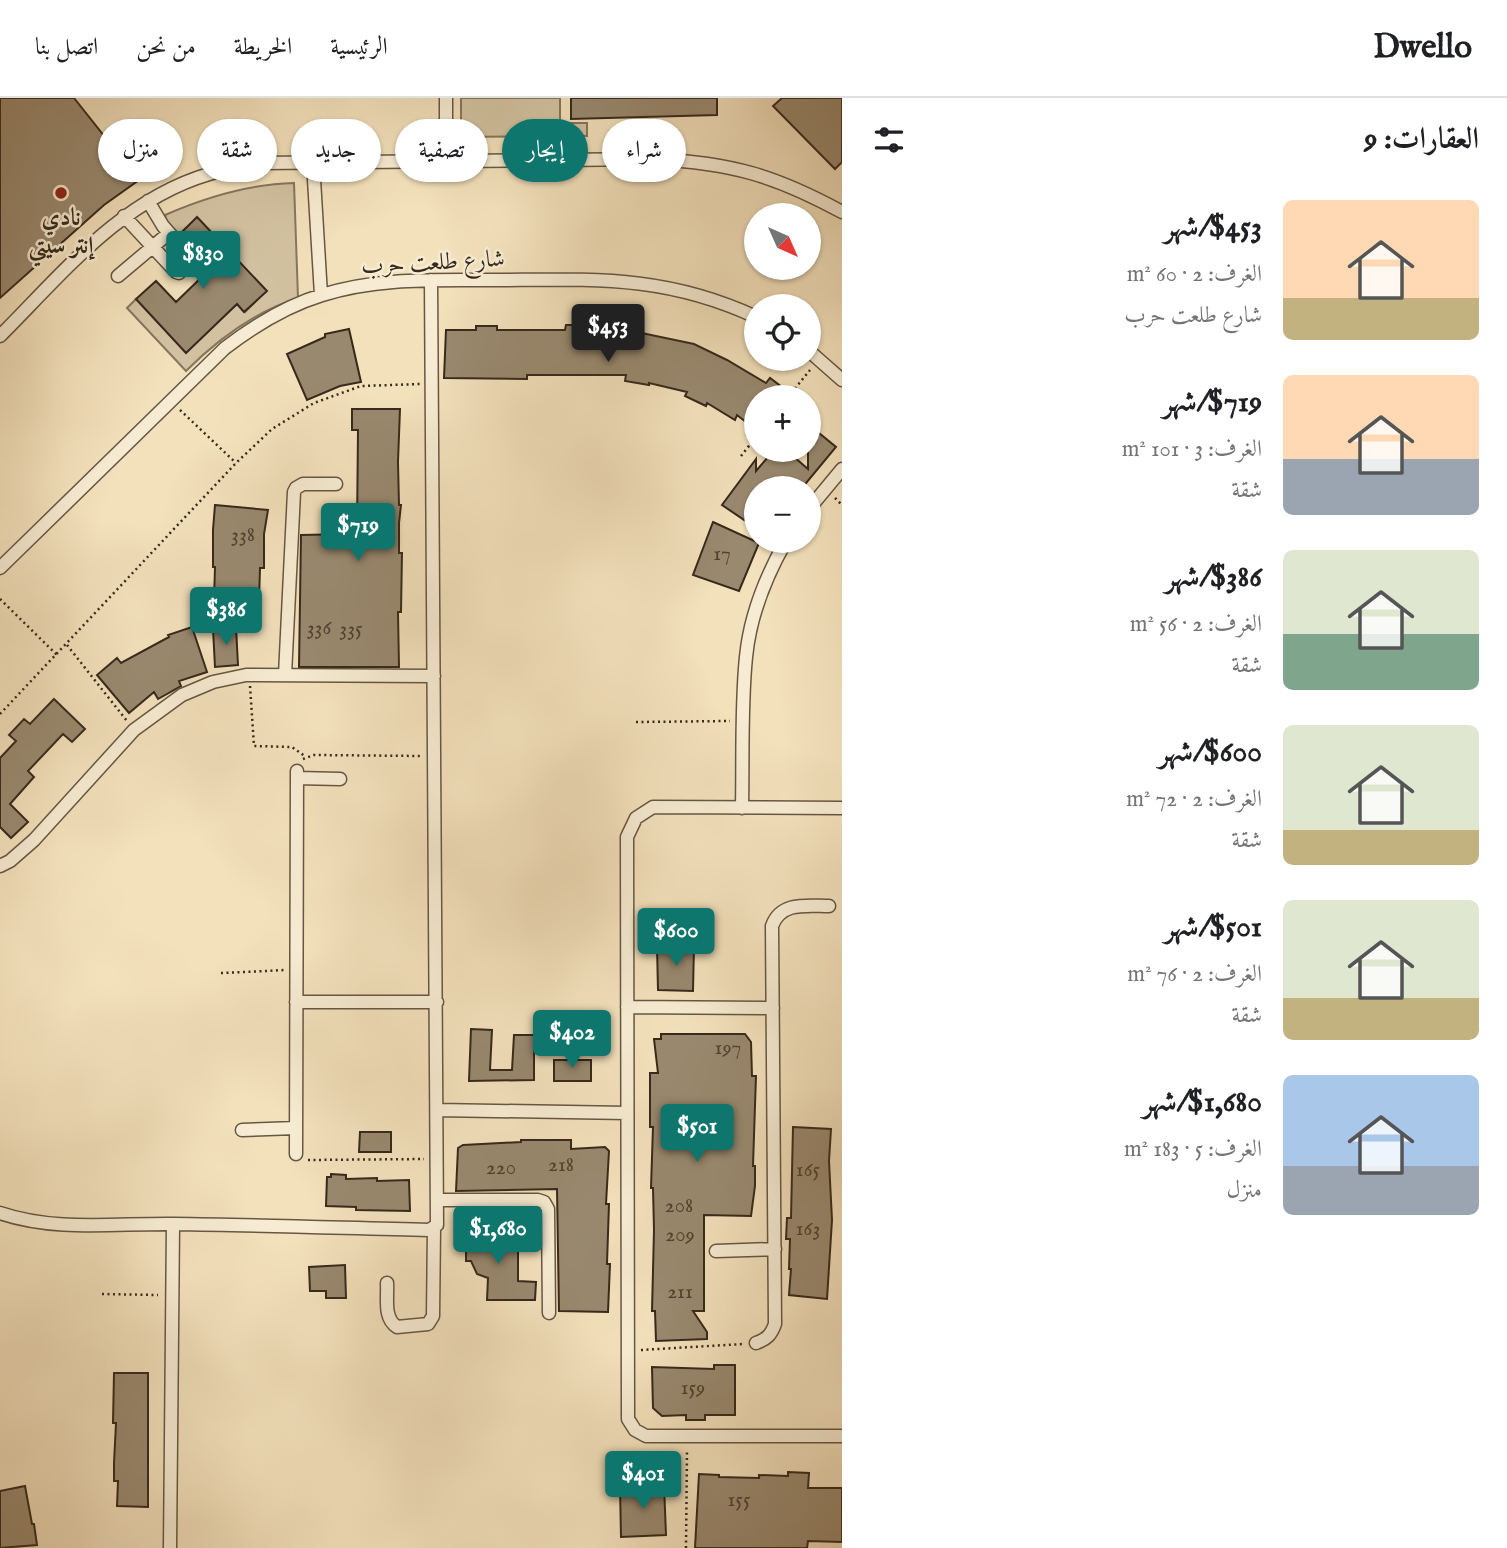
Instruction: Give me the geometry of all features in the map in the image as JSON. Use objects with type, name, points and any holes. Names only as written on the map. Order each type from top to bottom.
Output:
[{"type":"street","points":[[446,98],[446,119]]},
{"type":"street","points":[[488,161],[654,159],[705,162],[754,172],[802,190],[842,212]]},
{"type":"street","points":[[0,336],[103,232],[148,201],[210,173],[262,163],[291,163]]},
{"type":"street","points":[[314,182],[321,295]]},
{"type":"street","points":[[124,216],[179,273],[192,259],[169,233],[148,201]]},
{"type":"street","points":[[118,276],[169,233]]},
{"type":"street","points":[[387,1283],[388,1316],[393,1325],[397,1327],[428,1324],[433,1316],[434,1228],[438,1221],[431,280]]},
{"type":"street","name":"شارع طلعت حرب","points":[[3,559],[243,334],[280,312],[321,295],[364,285],[431,280],[590,280],[648,283],[704,296],[744,312]]},
{"type":"street","points":[[821,361],[842,380]]},
{"type":"street","points":[[821,494],[842,469]]},
{"type":"street","points":[[285,675],[294,492],[303,484],[336,484]]},
{"type":"street","points":[[742,808],[746,656],[755,611],[779,553]]},
{"type":"street","points":[[0,866],[10,861],[34,840],[134,730],[182,695],[213,682],[250,675],[434,676]]},
{"type":"street","points":[[296,1154],[297,775],[340,779]]},
{"type":"street","points":[[842,808],[653,807],[643,812],[630,827],[627,836],[628,1419],[631,1425],[646,1436],[842,1436]]},
{"type":"street","points":[[756,1343],[765,1340],[775,1324],[772,926],[775,917],[790,907],[829,906]]},
{"type":"street","points":[[296,1002],[437,1002]]},
{"type":"street","points":[[627,1007],[773,1008]]},
{"type":"street","points":[[437,1110],[627,1114]]},
{"type":"street","points":[[242,1130],[296,1128]]},
{"type":"street","points":[[438,1200],[544,1202],[548,1209],[549,1313]]},
{"type":"street","points":[[0,1213],[52,1225],[434,1228]]},
{"type":"street","points":[[170,1548],[173,1224]]},
{"type":"street","points":[[716,1251],[775,1249]]},
{"type":"path","points":[[798,385],[809,371]]},
{"type":"path","points":[[0,714],[236,463],[272,429],[314,403],[361,386],[432,384]]},
{"type":"path","points":[[170,400],[236,463]]},
{"type":"path","points":[[741,456],[744,452]]},
{"type":"path","points":[[0,599],[57,655]]},
{"type":"path","points":[[67,645],[134,730]]},
{"type":"path","points":[[250,675],[254,746],[292,747],[306,757]]},
{"type":"path","points":[[636,723],[744,721]]},
{"type":"path","points":[[297,775],[299,762],[306,757],[435,756]]},
{"type":"path","points":[[221,973],[296,969]]},
{"type":"path","points":[[296,1154],[302,1160],[438,1159]]},
{"type":"path","points":[[102,1294],[172,1295]]},
{"type":"path","points":[[628,1351],[756,1343]]},
{"type":"path","points":[[686,1548],[687,1436]]},
{"type":"shaded area","points":[[461,98],[560,98],[560,119],[502,119],[502,137],[488,137],[488,119],[461,119]]},
{"type":"shaded area","points":[[294,183],[298,298],[266,311],[238,328],[186,371],[127,308],[136,299],[186,352],[237,304],[245,312],[266,291],[197,218],[176,237],[168,229],[165,215],[228,193]]},
{"type":"building","name":"نادي إنتر سيتي","points":[[0,98],[74,98],[98,128],[98,182],[136,182],[104,205],[0,298]]},
{"type":"building","points":[[571,98],[717,98],[717,115],[571,119]]},
{"type":"building","points":[[782,98],[842,98],[842,162],[835,169],[773,106]]},
{"type":"building","points":[[197,217],[267,291],[244,312],[237,304],[186,353],[136,299],[156,281],[176,302],[208,271],[200,263],[199,253],[181,233]]},
{"type":"building","points":[[566,325],[587,325],[586,342],[631,342],[632,331],[694,344],[766,383],[770,378],[779,385],[744,385],[744,421],[737,415],[735,420],[707,403],[706,406],[685,396],[687,392],[649,383],[625,381],[626,375],[527,375],[527,379],[444,378],[446,330],[476,330],[476,326],[497,326],[497,330],[565,330]]},
{"type":"building","points":[[349,329],[361,382],[340,386],[307,400],[287,354],[325,337],[325,334]]},
{"type":"building","points":[[352,409],[400,409],[399,553],[402,553],[401,612],[398,612],[399,667],[299,667],[301,535],[352,534],[352,530],[357,530],[358,430],[352,430]]},
{"type":"building","points":[[821,435],[836,447],[812,476],[744,476],[744,520],[722,505],[754,462],[756,462],[756,471],[764,462],[800,462],[808,469],[808,462],[821,462]]},
{"type":"building","points":[[215,505],[268,510],[264,534],[264,568],[260,568],[259,601],[214,600]]},
{"type":"building","points":[[713,522],[744,536],[744,553],[755,553],[739,591],[693,575]]},
{"type":"building","points":[[192,627],[207,672],[179,681],[181,686],[158,699],[154,692],[129,713],[97,675],[117,658],[121,663],[169,637],[168,635]]},
{"type":"building","points":[[236,627],[238,665],[215,667],[213,629]]},
{"type":"building","points":[[54,699],[85,729],[72,742],[63,734],[28,771],[34,777],[10,804],[28,822],[11,838],[0,827],[0,758],[16,741],[9,735],[24,719],[30,724]]},
{"type":"building","points":[[694,945],[693,991],[658,990],[657,947]]},
{"type":"building","points":[[471,1029],[492,1030],[490,1070],[512,1070],[514,1035],[534,1035],[534,1080],[469,1081]]},
{"type":"building","points":[[661,1034],[745,1034],[751,1042],[752,1076],[756,1076],[753,1166],[755,1186],[751,1216],[704,1215],[704,1311],[693,1311],[707,1332],[707,1339],[656,1341],[655,1311],[652,1311],[654,1230],[650,1073],[658,1073],[654,1039],[661,1039]]},
{"type":"building","points":[[554,1060],[591,1060],[591,1081],[554,1081]]},
{"type":"building","points":[[793,1127],[831,1129],[829,1161],[832,1220],[827,1299],[789,1295],[790,1239],[786,1239],[787,1218],[791,1218]]},
{"type":"building","points":[[360,1132],[391,1132],[391,1152],[359,1152]]},
{"type":"building","points":[[521,1140],[571,1140],[571,1149],[605,1147],[609,1151],[606,1204],[609,1204],[608,1312],[559,1311],[557,1189],[456,1191],[458,1148],[463,1145]]},
{"type":"building","points":[[331,1174],[346,1175],[346,1179],[409,1180],[410,1211],[356,1210],[356,1207],[326,1206],[327,1177],[331,1177]]},
{"type":"building","points":[[466,1231],[510,1234],[518,1242],[518,1281],[536,1282],[535,1300],[487,1300],[488,1278],[477,1274],[471,1261],[466,1261]]},
{"type":"building","points":[[345,1265],[346,1298],[326,1298],[326,1291],[310,1291],[309,1267]]},
{"type":"building","points":[[714,1365],[735,1365],[735,1415],[705,1415],[705,1420],[686,1420],[686,1415],[662,1416],[653,1408],[652,1367],[714,1369]]},
{"type":"building","points":[[114,1373],[148,1373],[148,1507],[117,1506],[118,1481],[114,1481]]},
{"type":"building","points":[[788,1472],[809,1473],[808,1488],[842,1488],[842,1542],[808,1541],[807,1548],[695,1548],[699,1474],[759,1478],[759,1475],[788,1476]]},
{"type":"building","points":[[664,1485],[666,1535],[621,1537],[620,1487]]},
{"type":"building","points":[[25,1486],[37,1545],[0,1548],[0,1491]]},
{"type":"place","name":"نادي إنتر سيتي","points":[[61,193]]}]
